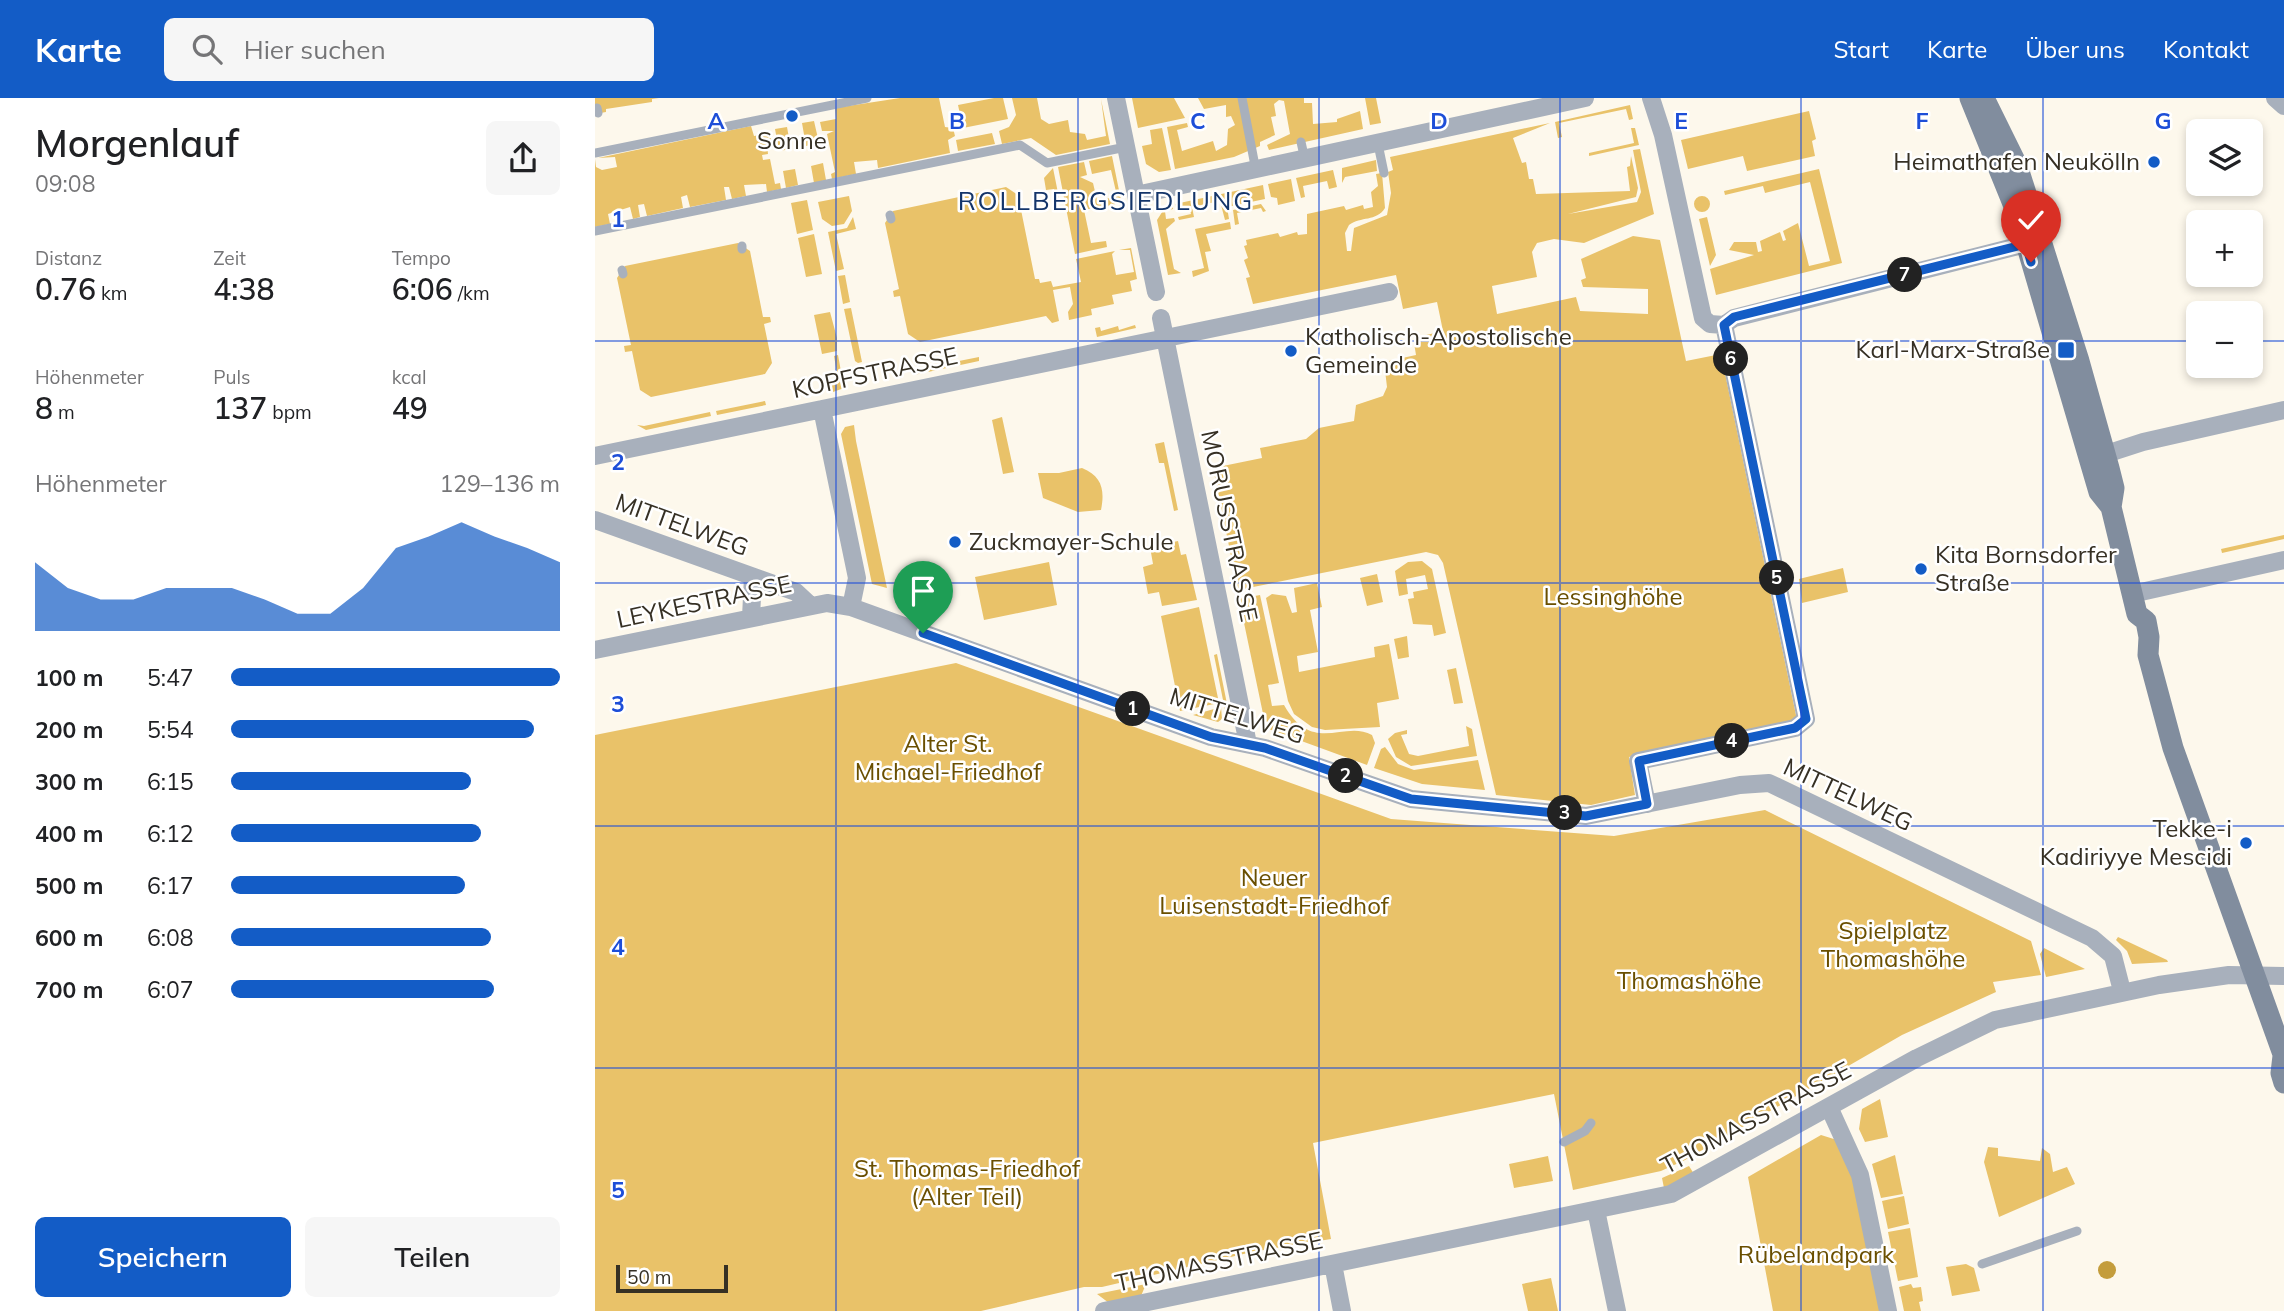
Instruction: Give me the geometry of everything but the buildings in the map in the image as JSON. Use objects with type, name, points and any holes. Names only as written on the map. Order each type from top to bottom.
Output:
[{"type":"main road","points":[[1971,98],[2011,198],[2026,244],[2099,492],[2111,508]]},
{"type":"main road","points":[[1984,98],[2017,165],[2106,454],[2114,488],[2111,508],[2134,604],[2132,625],[2136,640],[2148,655],[2173,748],[2284,1057],[2281,1073],[2284,1083]]},
{"type":"street","points":[[1117,98],[1128,122],[1126,147],[1156,292]]},
{"type":"street","points":[[1136,195],[1256,171],[1303,151],[1384,139],[1585,98]]},
{"type":"street","points":[[1651,98],[1663,135],[1703,318],[1716,326],[1724,325],[1734,317],[2026,244]]},
{"type":"street","points":[[2275,98],[2284,106]]},
{"type":"street","name":"KOPFSTRASSE","points":[[595,456],[1389,292]]},
{"type":"street","name":"MORUSSTRASSE","points":[[1161,318],[1248,744]]},
{"type":"street","points":[[1647,804],[1639,761],[1795,728],[1806,719],[1724,325]]},
{"type":"street","points":[[822,409],[857,578],[851,607]]},
{"type":"street","points":[[2106,454],[2143,442],[2284,410]]},
{"type":"street","name":"MITTELWEG","points":[[595,520],[796,592],[817,604],[851,607],[1211,737],[1248,744],[1411,799],[1586,816],[1758,782],[1777,785],[2092,938],[2113,956],[2122,991]]},
{"type":"street","points":[[2134,604],[2284,560]]},
{"type":"street","name":"MITTELWEG","points":[[751,617],[753,577]]},
{"type":"street","name":"LEYKESTRASSE","points":[[595,650],[817,604]]},
{"type":"street","name":"THOMASSTRASSE","points":[[1104,1311],[1596,1210],[1685,1188],[1917,1058],[1995,1020],[2122,991],[2229,975],[2284,976]]},
{"type":"street","points":[[1829,1107],[1860,1175],[1888,1311]]},
{"type":"street","points":[[1596,1210],[1617,1311]]},
{"type":"street","points":[[1333,1264],[1342,1311]]},
{"type":"lane","points":[[601,148],[709,125],[867,98]]},
{"type":"lane","points":[[1242,98],[1256,171]]},
{"type":"lane","points":[[1384,139],[1384,173]]},
{"type":"lane","points":[[595,231],[614,233],[882,178],[1020,145],[1047,163],[1126,147]]},
{"type":"lane","points":[[1564,1142],[1585,1131],[1591,1123]]},
{"type":"lane","points":[[1982,1264],[2077,1231]]},
{"type":"green space","points":[[595,98],[659,98],[652,99],[652,102],[606,109],[606,112],[595,114]]},
{"type":"green space","points":[[900,98],[939,98],[945,127],[953,128],[955,136],[948,140],[950,153],[878,168],[877,160],[854,162],[856,174],[832,179],[831,174],[835,172],[827,134],[834,131],[822,131],[820,122],[836,119],[835,108]]},
{"type":"green space","points":[[1003,98],[1008,119],[963,128],[958,105]]},
{"type":"green space","points":[[1012,98],[1037,98],[1041,119],[1049,124],[1068,120],[1070,132],[1085,134],[1087,140],[1106,136],[1101,99],[1110,144],[1056,155],[1031,138],[1002,144],[999,131],[1009,127],[1016,115]]},
{"type":"green space","points":[[1132,98],[1174,98],[1185,118],[1138,128]]},
{"type":"green space","points":[[1198,98],[1304,98],[1304,103],[1312,103],[1313,124],[1337,122],[1337,119],[1360,111],[1363,129],[1269,150],[1267,145],[1290,134],[1284,101],[1279,100],[1274,104],[1276,116],[1271,117],[1275,135],[1260,142],[1260,146],[1234,157],[1175,169],[1167,127],[1187,123],[1188,127],[1177,130],[1182,151],[1213,141],[1216,151],[1227,145],[1228,129],[1235,125],[1231,116],[1226,117],[1226,105],[1204,109]]},
{"type":"green space","points":[[1365,98],[1376,98],[1381,123],[1370,125]]},
{"type":"green space","points":[[1630,105],[1633,119],[1629,120],[1626,109],[1559,123],[1562,137],[1558,138],[1555,122]]},
{"type":"green space","points":[[1809,111],[1816,139],[1812,141],[1815,156],[1747,171],[1743,156],[1688,169],[1681,140]]},
{"type":"green space","points":[[814,121],[819,143],[806,146],[802,123]]},
{"type":"green space","name":"Lessinghöhe","points":[[1550,123],[1513,138],[1522,163],[1526,162],[1529,179],[1533,179],[1536,194],[1630,191],[1627,167],[1630,166],[1631,156],[1638,188],[1636,197],[1568,214],[1637,202],[1641,192],[1633,150],[1640,149],[1654,214],[1584,243],[1554,239],[1537,243],[1532,252],[1537,277],[1492,286],[1497,314],[1576,297],[1580,311],[1648,314],[1648,289],[1583,287],[1581,280],[1586,278],[1581,259],[1633,236],[1660,240],[1686,361],[1721,354],[1797,720],[1629,757],[1635,795],[1591,805],[1496,795],[1443,563],[1438,555],[1426,552],[1238,590],[1213,468],[1262,458],[1260,448],[1306,439],[1319,428],[1354,421],[1356,405],[1383,396],[1387,387],[1384,362],[1416,355],[1414,343],[1418,337],[1443,331],[1437,302],[1403,309],[1396,275],[1253,304],[1246,278],[1250,277],[1244,260],[1248,258],[1244,246],[1247,245],[1246,240],[1278,233],[1280,237],[1297,232],[1298,235],[1307,234],[1307,214],[1344,206],[1346,210],[1363,205],[1364,209],[1373,207],[1371,192],[1378,186],[1376,174],[1382,173],[1385,208],[1373,217],[1349,225],[1345,233],[1347,251],[1351,251],[1354,228],[1387,215],[1391,193],[1388,172],[1393,170],[1390,157]]},
{"type":"green space","points":[[751,126],[754,136],[770,133],[772,144],[767,145],[768,154],[762,155],[763,160],[770,159],[775,184],[780,183],[781,189],[767,192],[766,184],[744,185],[746,196],[732,199],[729,187],[724,187],[726,200],[690,207],[687,195],[681,197],[683,208],[647,216],[644,204],[638,205],[640,217],[633,219],[630,207],[608,214],[610,224],[595,227],[595,159],[596,167],[602,170],[617,167],[615,157],[598,158]]},
{"type":"green space","points":[[787,127],[791,149],[779,151],[775,129]]},
{"type":"green space","points":[[1162,128],[1171,170],[1159,172],[1146,164],[1142,146],[1152,144],[1150,130]]},
{"type":"green space","points":[[1631,128],[1635,128],[1639,145],[1589,156],[1589,153],[1634,143]]},
{"type":"green space","points":[[992,133],[995,144],[958,151],[956,140]]},
{"type":"green space","points":[[1112,156],[1123,210],[1121,211],[1119,203],[1107,206],[1106,199],[1117,196],[1111,170],[1092,174],[1089,161]]},
{"type":"green space","points":[[1376,160],[1377,171],[1345,177],[1342,183],[1342,168]]},
{"type":"green space","points":[[1084,162],[1087,175],[1080,177],[1093,183],[1097,200],[1101,199],[1103,206],[1084,210],[1091,243],[1106,241],[1107,247],[1075,254],[1058,167]]},
{"type":"green space","points":[[823,163],[826,180],[814,183],[811,166]]},
{"type":"green space","points":[[1053,168],[1059,198],[1056,199],[1054,189],[1046,190],[1044,178]]},
{"type":"green space","points":[[795,169],[798,185],[786,188],[783,171]]},
{"type":"green space","points":[[1819,169],[1842,263],[1716,295],[1710,269],[1754,255],[1729,250],[1734,242],[1756,242],[1758,252],[1762,251],[1760,241],[1780,232],[1783,241],[1786,240],[1783,231],[1798,223],[1809,266],[1830,261],[1810,182],[1765,193],[1763,186],[1725,195],[1724,191]]},
{"type":"green space","points":[[1333,170],[1337,187],[1329,189],[1327,181],[1303,186],[1305,197],[1301,198],[1296,178]]},
{"type":"green space","points":[[1291,179],[1295,201],[1278,205],[1277,198],[1271,197],[1268,184]]},
{"type":"green space","points":[[1263,185],[1265,199],[1227,207],[1229,219],[1225,220],[1220,201],[1192,207],[1194,217],[1179,220],[1178,217],[1191,214],[1189,206],[1176,208],[1175,204]]},
{"type":"green space","points":[[1006,187],[1018,195],[1035,279],[1039,279],[1040,283],[1051,281],[1053,287],[1081,282],[1076,259],[1115,251],[1112,254],[1116,275],[1134,272],[1130,250],[1119,250],[1131,248],[1137,279],[1130,281],[1132,291],[1112,295],[1114,304],[1091,309],[1092,315],[1069,320],[1068,312],[1073,304],[1070,287],[1053,290],[1059,321],[1052,323],[1046,316],[920,342],[908,334],[900,296],[894,297],[893,291],[899,289],[885,223],[893,211]]},
{"type":"green space","points":[[849,196],[852,211],[844,224],[832,226],[822,219],[818,202]]},
{"type":"green space","points":[[1702,196],[1708,198],[1708,210],[1702,212],[1696,210],[1694,204],[1696,198]]},
{"type":"green space","points":[[807,200],[813,230],[797,234],[791,203]]},
{"type":"green space","points":[[1261,204],[1266,211],[1263,212],[1261,208],[1237,213],[1239,224],[1235,225],[1233,210]]},
{"type":"green space","points":[[1172,205],[1173,209],[1165,211],[1166,219],[1174,218],[1175,221],[1166,229],[1174,269],[1181,273],[1168,275],[1157,220],[1166,206]]},
{"type":"green space","points":[[853,217],[856,229],[836,234],[844,269],[836,271],[828,232],[847,228]]},
{"type":"green space","points":[[1707,217],[1716,255],[1710,266],[1699,219]]},
{"type":"green space","points":[[1230,222],[1231,229],[1206,234],[1211,251],[1205,252],[1209,271],[1193,277],[1192,271],[1204,268],[1195,229]]},
{"type":"green space","points":[[814,234],[822,274],[806,277],[798,238]]},
{"type":"green space","points":[[738,243],[750,251],[763,317],[770,317],[771,322],[764,324],[772,363],[765,374],[651,397],[640,390],[632,351],[625,352],[624,346],[631,345],[617,278],[625,266]]},
{"type":"green space","points":[[845,275],[850,302],[843,304],[838,276]]},
{"type":"green space","points":[[851,308],[862,362],[858,363],[855,361],[844,309]]},
{"type":"green space","points":[[830,312],[837,338],[837,351],[822,354],[814,315]]},
{"type":"green space","points":[[1135,325],[1136,328],[1097,337],[1095,328],[1100,327],[1101,331],[1118,326],[1119,330]]},
{"type":"green space","points":[[838,355],[844,388],[833,392],[829,389],[827,379],[838,379],[834,356]]},
{"type":"green space","points":[[979,357],[979,361],[914,375],[909,371]]},
{"type":"green space","points":[[765,401],[766,405],[717,415],[716,411]]},
{"type":"green space","points":[[710,412],[711,416],[646,430],[637,425],[644,426]]},
{"type":"green space","points":[[1002,417],[1014,472],[1003,474],[992,420]]},
{"type":"green space","points":[[854,425],[887,588],[872,584],[841,434],[845,427]]},
{"type":"green space","points":[[1164,442],[1178,510],[1174,511],[1164,463],[1159,463],[1155,444]]},
{"type":"green space","points":[[1082,468],[1094,475],[1101,484],[1101,510],[1078,512],[1043,498],[1038,473],[1059,473]]},
{"type":"green space","points":[[2284,535],[2284,539],[2222,553],[2221,549]]},
{"type":"green space","points":[[1178,541],[1181,555],[1186,554],[1197,600],[1162,606],[1159,592],[1148,594],[1143,567],[1153,564],[1150,547]]},
{"type":"green space","points":[[1422,561],[1432,569],[1446,633],[1434,636],[1432,625],[1413,624],[1408,599],[1414,598],[1413,592],[1428,589],[1425,575],[1406,579],[1408,594],[1399,596],[1395,571],[1408,562]]},
{"type":"green space","points":[[1049,562],[1057,605],[984,620],[975,577]]},
{"type":"green space","points":[[1843,568],[1848,592],[1802,603],[1799,579]]},
{"type":"green space","points":[[1377,574],[1383,602],[1367,606],[1360,578]]},
{"type":"green space","points":[[1317,583],[1322,607],[1310,610],[1318,652],[1297,656],[1299,672],[1375,657],[1374,647],[1389,644],[1399,699],[1377,703],[1380,727],[1325,730],[1312,727],[1294,714],[1288,701],[1266,598],[1272,594],[1286,596],[1292,613],[1297,612],[1294,588]]},
{"type":"green space","points":[[1260,595],[1279,683],[1268,685],[1272,706],[1284,705],[1295,720],[1306,729],[1317,733],[1361,731],[1372,735],[1375,743],[1367,765],[1266,728],[1239,599]]},
{"type":"green space","points":[[1199,607],[1219,703],[1180,711],[1161,616]]},
{"type":"green space","points":[[1407,636],[1409,657],[1398,659],[1394,639]]},
{"type":"green space","points":[[1217,654],[1230,716],[1226,715],[1214,655]]},
{"type":"green space","points":[[956,663],[1391,819],[1614,836],[1765,810],[2031,941],[2041,975],[1993,982],[1996,992],[1902,1035],[1685,1160],[1661,1171],[1573,1190],[1554,1094],[1313,1143],[1331,1239],[1252,1252],[1102,1287],[1084,1287],[981,1311],[595,1311],[595,735]]},
{"type":"green space","points":[[1456,668],[1463,703],[1454,704],[1447,670]]},
{"type":"green space","points":[[1221,707],[1222,719],[1218,722],[1193,715]]},
{"type":"green space","points":[[1466,726],[1472,729],[1477,756],[1411,766],[1396,757],[1388,739],[1395,733],[1407,730],[1407,734],[1401,735],[1409,754],[1418,756],[1469,746]]},
{"type":"green space","points":[[1385,747],[1398,764],[1414,770],[1478,760],[1485,790],[1422,784],[1374,768],[1381,749]]},
{"type":"green space","points":[[2118,937],[2168,962],[2132,964],[2127,951],[2116,940]]},
{"type":"green space","points":[[2044,948],[2085,969],[2046,977],[2040,954]]},
{"type":"green space","points":[[1880,1099],[1888,1137],[1865,1142],[1859,1129],[1862,1109]]},
{"type":"green space","name":"Rübelandpark","points":[[1821,1135],[1837,1140],[1853,1177],[1881,1311],[1773,1311],[1748,1177]]},
{"type":"green space","points":[[1988,1147],[1998,1148],[1998,1156],[2040,1161],[2042,1148],[2050,1154],[2053,1172],[2067,1167],[2075,1184],[1999,1217],[1984,1162]]},
{"type":"green space","points":[[1895,1155],[1903,1194],[1881,1198],[1872,1164]]},
{"type":"green space","points":[[1548,1156],[1553,1181],[1514,1188],[1509,1164]]},
{"type":"green space","points":[[1689,1166],[1694,1174],[1664,1188],[1662,1178]]},
{"type":"green space","points":[[1904,1196],[1909,1224],[1888,1229],[1882,1201]]},
{"type":"green space","points":[[1910,1228],[1918,1277],[1898,1281],[1888,1232]]},
{"type":"green space","points":[[1966,1264],[1974,1268],[1980,1291],[1952,1296],[1946,1267]]},
{"type":"green space","points":[[1551,1278],[1558,1311],[1528,1311],[1522,1284]]},
{"type":"green space","points":[[1146,1284],[1141,1296],[1109,1303],[1097,1294]]},
{"type":"green space","points":[[1911,1284],[1913,1288],[1921,1287],[1921,1311],[1904,1311],[1899,1287]]},
{"type":"shaded area","points":[[2103,1261],[2111,1261],[2116,1270],[2114,1277],[2103,1279],[2098,1274],[2098,1266]]},
{"type":"place","name":"Sonne","points":[[792,116]]},
{"type":"place","name":"Heimathafen Neukölln","points":[[2154,162]]},
{"type":"place","name":"Karl-Marx-Straße","points":[[2066,350]]},
{"type":"place","name":"Katholisch-Apostolische Gemeinde","points":[[1291,351]]},
{"type":"place","name":"Zuckmayer-Schule","points":[[955,542]]},
{"type":"place","name":"Kita Bornsdorfer Straße","points":[[1921,569]]},
{"type":"place","name":"Tekke-i Kadiriyye Mescidi","points":[[2246,843]]},
{"type":"district","name":"ROLLBERGSIEDLUNG","points":[[1106,201]]},
{"type":"route","points":[[923,633],[1211,737],[1265,748],[1411,799],[1586,816],[1647,804],[1639,761],[1795,728],[1805,723],[1806,719],[1724,325],[1734,317],[2026,244],[2031,262]]},
{"type":"park label","name":"Alter St. Michael-Friedhof","points":[[948,758]]},
{"type":"park label","name":"Neuer Luisenstadt-Friedhof","points":[[1274,892]]},
{"type":"park label","name":"Spielplatz Thomashöhe","points":[[1893,945]]},
{"type":"park label","name":"Thomashöhe","points":[[1689,981]]},
{"type":"park label","name":"St. Thomas-Friedhof (Alter Teil)","points":[[967,1183]]}]
